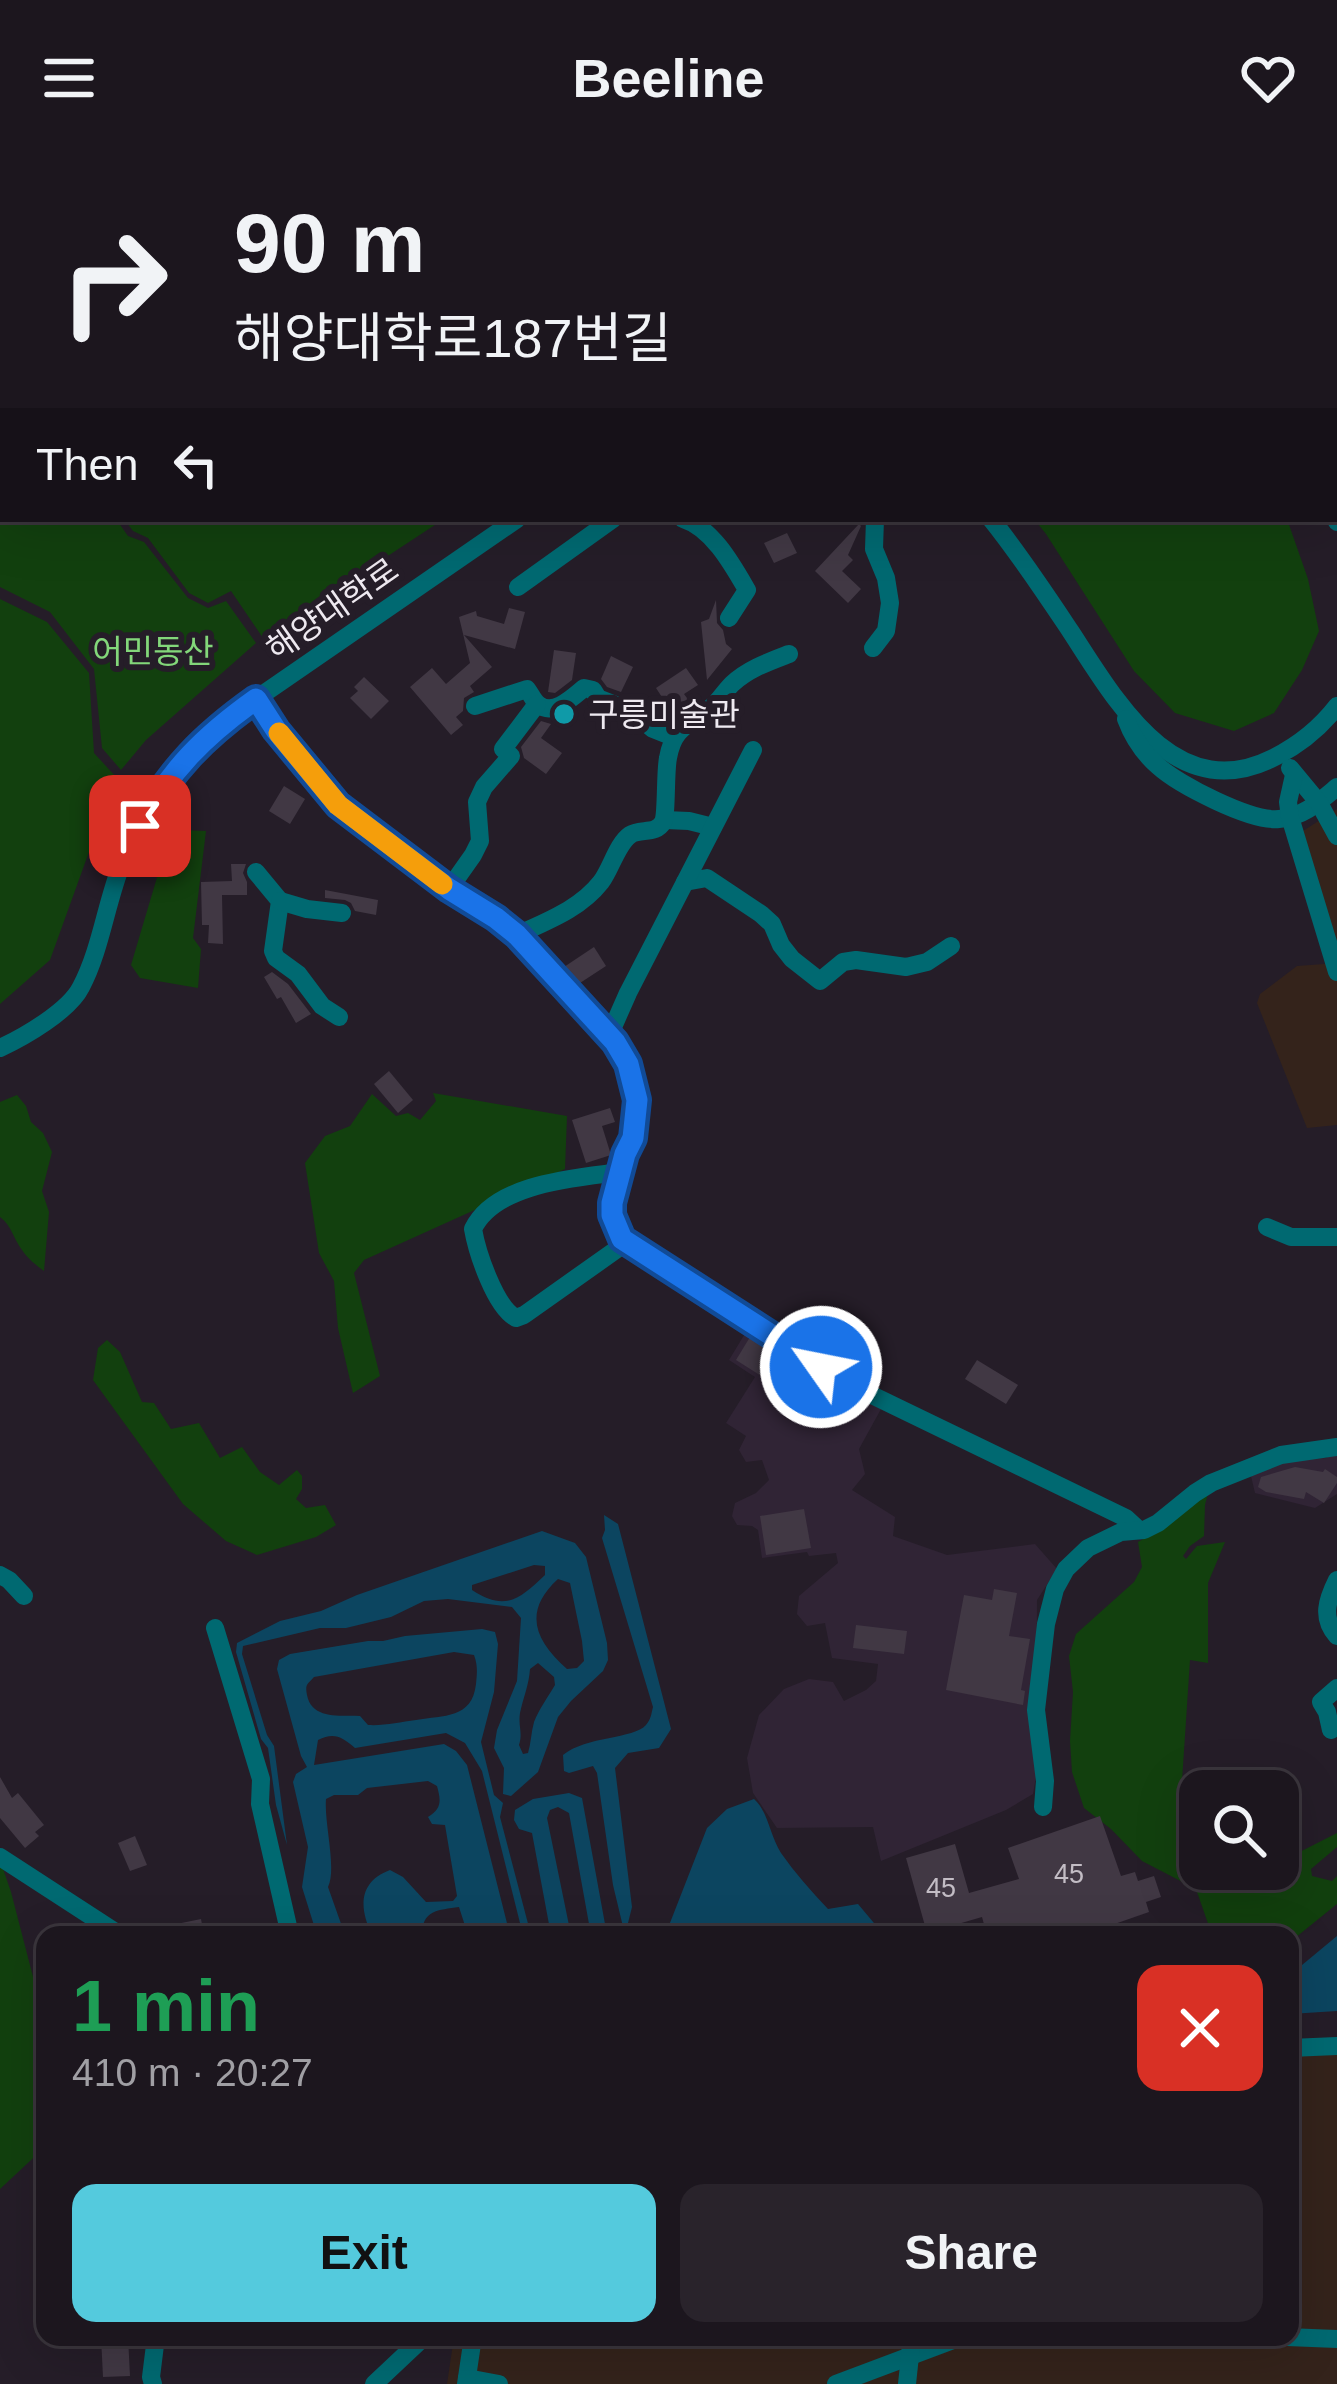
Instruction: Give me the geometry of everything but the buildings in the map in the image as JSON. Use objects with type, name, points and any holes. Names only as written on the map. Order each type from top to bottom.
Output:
[{"type":"street","name":"해양대학로","points":[[0,1048],[31,1034],[79,992],[122,861],[158,791],[192,752],[256,699],[514,522]]},
{"type":"street","points":[[518,586],[610,522]]},
{"type":"street","points":[[693,522],[716,544],[747,590],[729,618]]},
{"type":"street","points":[[873,648],[886,631],[890,603],[874,549],[875,522]]},
{"type":"street","points":[[994,522],[1121,709],[1136,742],[1160,769],[1226,806],[1272,820],[1330,818]]},
{"type":"street","points":[[517,935],[590,896],[627,837],[660,826],[665,820],[664,776],[673,737],[712,707],[734,682],[789,654]]},
{"type":"street","points":[[475,706],[527,689],[537,704],[560,706],[584,688],[673,737]]},
{"type":"street","points":[[256,699],[338,805],[517,935],[609,1036],[628,1064],[637,1100],[633,1138],[612,1203],[622,1239],[849,1384],[1126,1518],[1139,1530]]},
{"type":"street","points":[[449,889],[479,841],[477,802],[484,787],[511,756],[503,749],[537,704]]},
{"type":"street","points":[[1121,709],[1156,744],[1209,770],[1244,769],[1280,754],[1311,735],[1337,706]]},
{"type":"street","points":[[609,1036],[753,750]]},
{"type":"street","points":[[1280,754],[1330,818]]},
{"type":"street","points":[[1294,775],[1290,817],[1337,971]]},
{"type":"street","points":[[1330,818],[1337,787]]},
{"type":"street","points":[[665,820],[713,827]]},
{"type":"street","points":[[256,872],[280,901],[342,913]]},
{"type":"street","points":[[685,882],[707,878],[761,914],[792,959],[820,981],[843,962],[906,967],[926,962],[951,946]]},
{"type":"street","points":[[280,901],[276,958],[339,1017]]},
{"type":"street","points":[[620,1172],[548,1181],[487,1209],[473,1229],[504,1310],[516,1318],[627,1242]]},
{"type":"street","points":[[1267,1226],[1291,1237],[1337,1238]]},
{"type":"street","points":[[1043,1807],[1045,1781],[1036,1710],[1046,1624],[1066,1569],[1088,1548],[1121,1532],[1158,1523],[1203,1487],[1282,1455],[1337,1447]]},
{"type":"street","points":[[0,1575],[23,1596]]},
{"type":"street","points":[[1337,1580],[1326,1612],[1337,1636]]},
{"type":"street","points":[[215,1628],[261,1779],[260,1804],[288,1926]]},
{"type":"street","points":[[1331,1730],[1321,1702],[1337,1688]]},
{"type":"street","points":[[0,1857],[106,1926]]},
{"type":"street","points":[[1299,2048],[1337,2046]]},
{"type":"street","points":[[1299,2337],[1337,2339]]},
{"type":"street","points":[[153,2384],[155,2346]]},
{"type":"street","points":[[374,2384],[414,2346]]},
{"type":"street","points":[[472,2346],[466,2381],[499,2384]]},
{"type":"street","points":[[836,2384],[912,2346]]},
{"type":"street","points":[[908,2384],[912,2346]]},
{"type":"shaded area","points":[[1337,809],[1337,943],[1300,833]]},
{"type":"shaded area","points":[[1337,954],[1337,1125],[1307,1128],[1257,1003],[1260,994],[1297,966],[1324,964]]},
{"type":"shaded area","points":[[749,1327],[881,1409],[859,1449],[865,1474],[852,1490],[895,1517],[893,1536],[947,1555],[1035,1544],[1057,1569],[1037,1600],[1033,1794],[1006,1810],[881,1861],[873,1827],[777,1828],[753,1793],[747,1758],[759,1715],[784,1689],[809,1679],[833,1682],[844,1701],[876,1681],[878,1664],[832,1658],[825,1623],[807,1626],[797,1614],[799,1596],[838,1563],[836,1553],[762,1558],[758,1530],[737,1525],[732,1516],[735,1503],[769,1480],[762,1460],[746,1462],[739,1450],[746,1436],[726,1423],[755,1377],[729,1360]]},
{"type":"shaded area","points":[[1337,1451],[1337,1494],[1315,1508],[1255,1493],[1251,1476],[1282,1460],[1326,1458]]},
{"type":"shaded area","points":[[1337,2048],[1337,2384],[447,2384],[453,2346],[1299,2346],[1299,2050]]},
{"type":"green space","name":"어민동산","points":[[0,522],[118,522],[128,536],[144,542],[188,598],[208,608],[226,601],[256,643],[146,740],[121,770],[102,748],[94,669],[50,612],[0,587]]},
{"type":"green space","points":[[126,522],[439,522],[263,638],[231,591],[208,603],[189,593],[148,538]]},
{"type":"green space","points":[[1036,522],[1288,522],[1308,579],[1319,631],[1302,670],[1274,713],[1234,731],[1175,713],[1134,671]]},
{"type":"green space","points":[[0,599],[47,622],[89,673],[94,753],[116,777],[50,960],[0,1004]]},
{"type":"green space","points":[[180,830],[206,831],[193,938],[201,949],[198,988],[140,978],[131,965],[158,874]]},
{"type":"green space","points":[[433,1093],[567,1116],[565,1169],[364,1260],[354,1273],[380,1376],[353,1393],[338,1328],[334,1281],[319,1253],[305,1163],[325,1136],[350,1126],[372,1094],[396,1116],[408,1113],[420,1120],[436,1101]]},
{"type":"green space","points":[[17,1095],[52,1152],[42,1191],[49,1212],[44,1271],[24,1253],[0,1217],[0,1102]]},
{"type":"green space","points":[[107,1340],[120,1352],[142,1402],[154,1403],[171,1429],[199,1423],[220,1458],[242,1447],[260,1472],[279,1485],[297,1470],[302,1489],[296,1499],[306,1508],[325,1505],[336,1525],[316,1537],[257,1555],[226,1541],[183,1504],[93,1380],[98,1348]]},
{"type":"green space","points":[[1209,1489],[1204,1536],[1183,1556],[1186,1559],[1197,1546],[1225,1542],[1208,1583],[1208,1663],[1190,1660],[1183,1770],[1179,1770],[1179,1880],[1142,1861],[1084,1808],[1072,1772],[1069,1656],[1076,1634],[1134,1582],[1142,1567],[1138,1542]]},
{"type":"green space","points":[[1337,1833],[1337,1847],[1311,1869],[1312,1876],[1332,1881],[1337,1876],[1337,1904],[1299,1935],[1299,1926],[1209,1926],[1196,1890],[1299,1890],[1299,1852]]},
{"type":"green space","points":[[0,1860],[36,1988],[36,2155],[0,2189]]},
{"type":"water","points":[[604,1515],[618,1524],[671,1729],[659,1748],[628,1753],[615,1768],[632,1907],[629,1926],[623,1926],[613,1885],[597,1773],[593,1766],[564,1771],[563,1755],[584,1744],[640,1730],[653,1707],[602,1538]]},
{"type":"water","points":[[542,1531],[575,1543],[586,1557],[608,1660],[558,1717],[538,1772],[511,1796],[503,1794],[504,1768],[494,1748],[517,1681],[521,1618],[512,1607],[448,1599],[424,1601],[391,1617],[243,1646],[274,1746],[287,1845],[268,1748],[261,1739],[237,1643],[280,1621],[321,1611]],"holes":[[[534,1565],[545,1566],[545,1575],[511,1600],[494,1600],[472,1590],[472,1585]],[[558,1579],[570,1583],[584,1661],[577,1668],[567,1669],[540,1636],[537,1614]],[[538,1663],[554,1677],[555,1685],[534,1722],[528,1753],[523,1754],[520,1718],[530,1669]]]},
{"type":"water","points":[[482,1629],[495,1632],[494,1692],[481,1742],[494,1795],[503,1803],[500,1817],[529,1926],[521,1926],[482,1771],[465,1743],[446,1733],[355,1748],[329,1736],[318,1740],[314,1765],[444,1744],[456,1751],[467,1765],[508,1926],[465,1926],[459,1907],[428,1916],[423,1926],[369,1926],[364,1906],[367,1889],[390,1870],[426,1902],[453,1901],[457,1896],[445,1825],[432,1824],[428,1817],[440,1800],[437,1786],[428,1781],[367,1788],[358,1795],[326,1799],[328,1887],[342,1926],[314,1926],[302,1887],[308,1847],[293,1782],[307,1767],[277,1669],[279,1660],[290,1654]],"holes":[[[454,1652],[474,1655],[469,1704],[446,1716],[368,1725],[360,1716],[321,1712],[307,1695],[307,1685],[314,1677]]]},
{"type":"water","points":[[569,1793],[582,1798],[605,1926],[589,1926],[569,1813],[558,1807],[547,1818],[569,1926],[549,1926],[532,1833],[519,1829],[514,1820],[515,1810],[533,1799]]},
{"type":"water","points":[[754,1799],[781,1853],[828,1909],[858,1904],[876,1926],[669,1926],[707,1828],[727,1809]]},
{"type":"water","points":[[1337,1936],[1337,2011],[1299,2013],[1299,1968]]},
{"type":"slow traffic","points":[[279,733],[338,805],[442,884]]},
{"type":"place","name":"구릉미술관","points":[[564,714]]},
{"type":"route","points":[[140,826],[158,791],[192,752],[256,699],[338,805],[517,935],[615,1042],[628,1064],[637,1100],[633,1138],[612,1203],[622,1239],[821,1367]]}]
